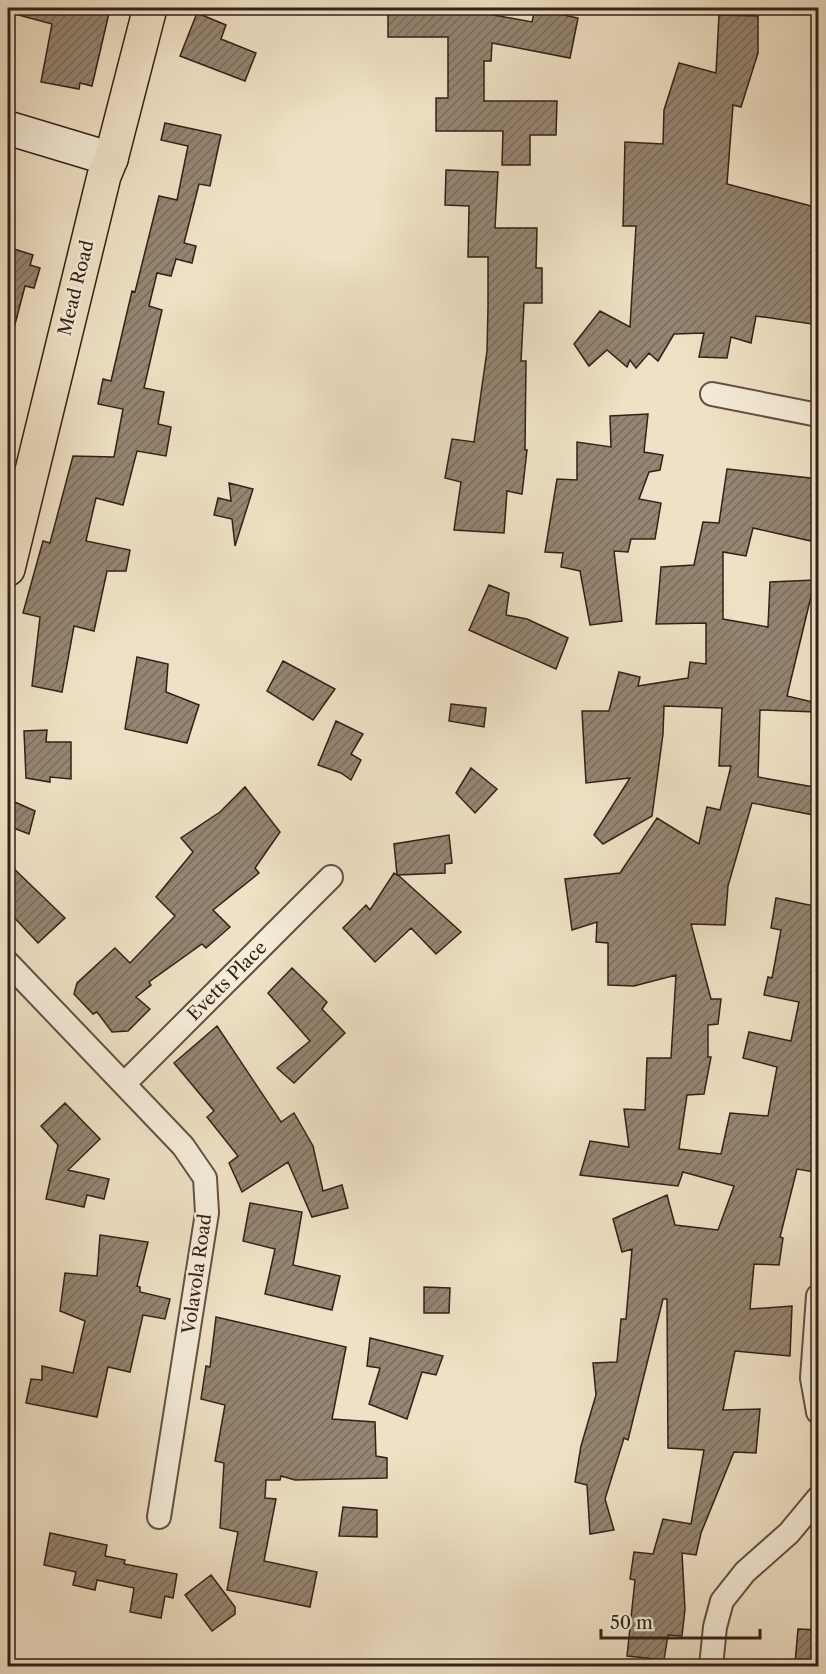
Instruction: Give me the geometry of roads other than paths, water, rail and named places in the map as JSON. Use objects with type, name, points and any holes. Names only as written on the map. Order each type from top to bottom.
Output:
[{"type":"main road","name":"Mead Road","points":[[8,569],[104,176],[111,159],[150,8]]},
{"type":"main road","points":[[8,128],[111,159]]},
{"type":"street","points":[[712,394],[819,415]]},
{"type":"street","name":"Evetts Place","points":[[124,1084],[331,877]]},
{"type":"street","name":"Volavola Road","points":[[8,963],[183,1146],[205,1178],[207,1213],[159,1517]]},
{"type":"street","points":[[819,1296],[812,1378],[819,1412]]},
{"type":"street","points":[[711,1666],[715,1627],[722,1601],[745,1572],[789,1533],[819,1498]]}]
